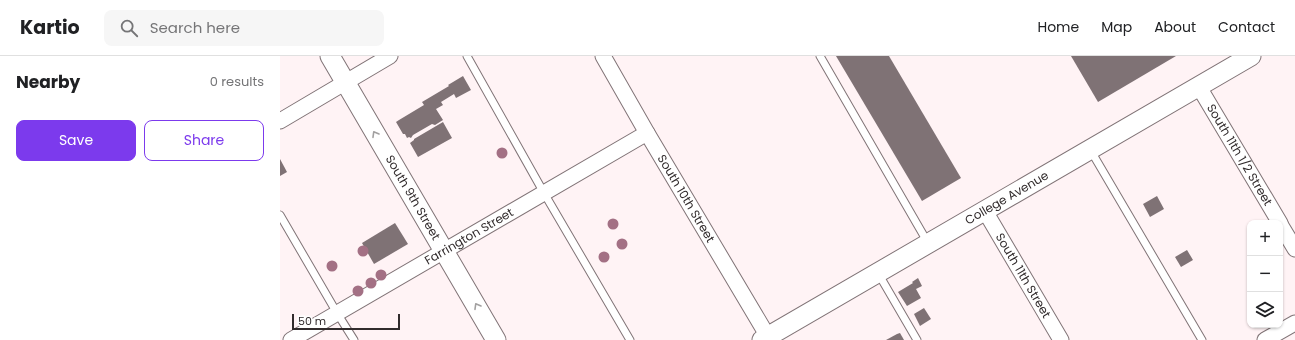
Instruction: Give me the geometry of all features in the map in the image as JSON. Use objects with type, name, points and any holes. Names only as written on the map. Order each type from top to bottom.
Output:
[{"type":"street","name":"South 9th Street","points":[[330,56],[496,340]]},
{"type":"street","points":[[280,120],[390,56]]},
{"type":"street","name":"South 10th Street","points":[[603,56],[767,339]]},
{"type":"street","name":"College Avenue","points":[[767,339],[1251,56]]},
{"type":"street","name":"South 11th 1/2 Street","points":[[1199,87],[1278,220]]},
{"type":"street","name":"Farrington Street","points":[[291,340],[647,133]]},
{"type":"street","name":"South 11th Street","points":[[985,211],[1061,340]]},
{"type":"street","name":"South 11th 1/2 Street","points":[[1283,228],[1295,249]]},
{"type":"street","points":[[1265,340],[1295,323]]},
{"type":"lane","points":[[467,56],[544,193],[630,340]]},
{"type":"lane","points":[[820,56],[928,244]]},
{"type":"lane","points":[[1090,150],[1202,340]]},
{"type":"lane","points":[[280,215],[354,340]]},
{"type":"lane","points":[[878,273],[917,340]]},
{"type":"building","points":[[836,56],[889,56],[961,178],[922,201]]},
{"type":"building","points":[[1071,56],[1176,56],[1098,102]]},
{"type":"building","points":[[463,76],[471,90],[456,98],[454,94],[441,102],[443,105],[436,109],[443,120],[435,125],[432,124],[413,135],[411,138],[407,138],[396,122],[424,105],[422,102]]},
{"type":"building","points":[[443,122],[452,138],[418,157],[410,143],[414,139]]},
{"type":"building","points":[[280,159],[287,172],[280,176]]},
{"type":"building","points":[[1157,196],[1164,209],[1150,217],[1143,204]]},
{"type":"building","points":[[395,223],[408,244],[374,264],[362,243]]},
{"type":"building","points":[[1187,250],[1193,260],[1181,267],[1175,257]]},
{"type":"building","points":[[918,278],[922,286],[916,289],[921,298],[907,306],[898,292],[913,283],[912,282]]},
{"type":"building","points":[[924,308],[931,319],[920,326],[914,314]]},
{"type":"building","points":[[900,333],[904,340],[886,340],[897,334]]}]
